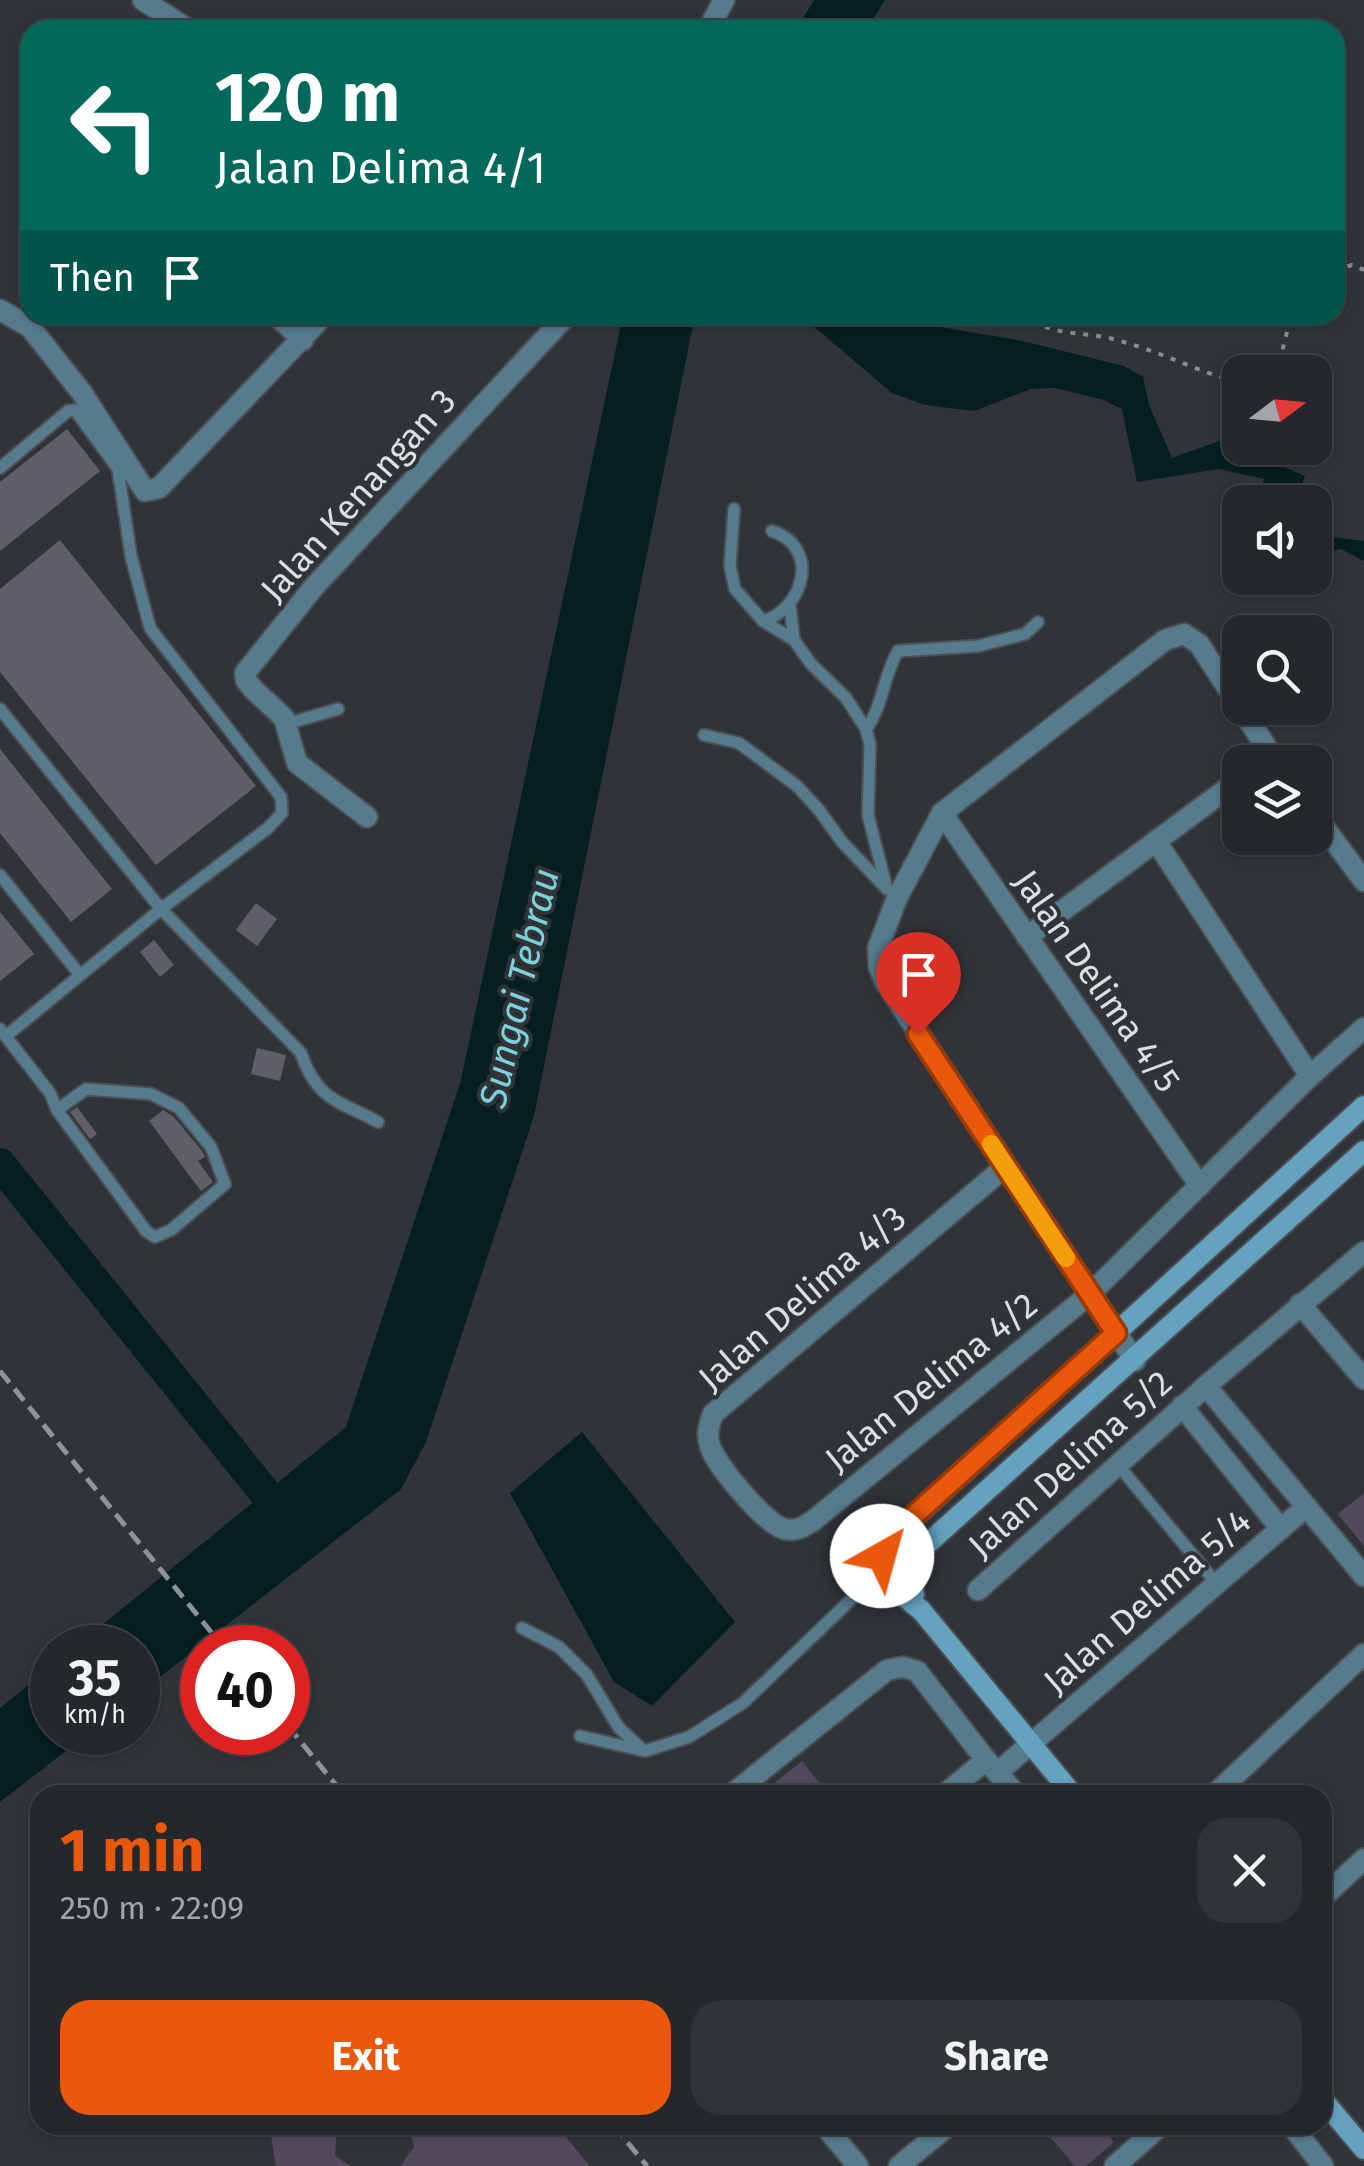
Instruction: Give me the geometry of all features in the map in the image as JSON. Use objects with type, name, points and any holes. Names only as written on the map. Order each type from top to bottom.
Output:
[{"type":"street","points":[[144,0],[173,20]]},
{"type":"street","points":[[38,325],[146,491],[159,488],[316,325]]},
{"type":"street","points":[[287,325],[303,340]]},
{"type":"street","name":"Jalan Kenangan 3","points":[[286,724],[246,680],[248,667],[313,588],[557,325]]},
{"type":"street","points":[[1135,1360],[885,982],[878,948],[892,894],[942,813],[1166,640],[1184,634],[1198,644],[1261,745]]},
{"type":"street","points":[[286,724],[297,762],[367,817]]},
{"type":"street","points":[[1027,937],[1222,792]]},
{"type":"street","name":"Jalan Delima 4/5","points":[[942,813],[1200,1186]]},
{"type":"street","points":[[1332,838],[1364,881]]},
{"type":"street","points":[[1156,841],[1310,1076]]},
{"type":"street","name":"Jalan Delima 4/2","points":[[795,1530],[814,1520],[1090,1294],[1310,1076],[1364,1028]]},
{"type":"street","points":[[1065,1785],[920,1610],[908,1601],[884,1568],[883,1549],[888,1539],[1364,1106]]},
{"type":"street","points":[[920,1610],[904,1574],[905,1564],[1364,1151]]},
{"type":"street","name":"Jalan Delima 4/3","points":[[795,1530],[780,1528],[762,1513],[712,1451],[708,1428],[713,1414],[1005,1167]]},
{"type":"street","name":"Jalan Delima 5/2","points":[[978,1590],[1182,1406],[1364,1252]]},
{"type":"street","points":[[1300,1304],[1364,1379]]},
{"type":"street","points":[[1206,1386],[1364,1576]]},
{"type":"street","points":[[1182,1406],[1281,1529]]},
{"type":"street","name":"Jalan Delima 5/4","points":[[961,1785],[1031,1743],[1306,1507]]},
{"type":"street","points":[[1225,1785],[1364,1654]]},
{"type":"street","points":[[744,1785],[888,1670],[903,1668],[917,1671],[1009,1785]]},
{"type":"street","points":[[1332,1889],[1364,1859]]},
{"type":"street","points":[[1332,2111],[1364,2149]]},
{"type":"street","points":[[832,2135],[858,2166]]},
{"type":"street","points":[[899,2166],[937,2135]]},
{"type":"street","points":[[1115,2166],[1151,2135]]},
{"type":"street","points":[[1299,2135],[1322,2166]]},
{"type":"lane","points":[[0,468],[75,410],[118,469],[131,556],[150,628],[281,798],[282,812],[268,828],[3,1033],[50,1093],[58,1110],[146,1232],[155,1237],[170,1230],[225,1184],[211,1148],[179,1108],[151,1094],[86,1090],[58,1110]]},
{"type":"lane","points":[[734,509],[730,566],[735,589],[763,620],[794,640],[810,664],[846,698],[866,729],[870,744],[868,815],[892,894]]},
{"type":"lane","points":[[772,531],[798,546],[802,557],[790,606],[794,640]]},
{"type":"lane","points":[[763,620],[778,616],[790,606]]},
{"type":"lane","points":[[866,729],[876,716],[884,680],[898,651],[978,646],[1025,634],[1038,622]]},
{"type":"lane","points":[[286,724],[338,708]]},
{"type":"lane","points":[[0,709],[161,909],[301,1052],[310,1079],[320,1092],[378,1122]]},
{"type":"lane","points":[[704,735],[739,743],[797,786],[842,842],[892,894]]},
{"type":"lane","points":[[0,875],[80,975]]},
{"type":"lane","points":[[1118,1465],[1218,1584]]},
{"type":"lane","points":[[580,1736],[646,1752],[689,1737],[743,1703],[884,1568]]},
{"type":"lane","points":[[522,1628],[559,1647],[587,1675],[619,1728],[646,1752]]},
{"type":"path","points":[[1036,325],[1104,336],[1222,377]]},
{"type":"path","points":[[1281,355],[1289,325]]},
{"type":"shaded area","points":[[1364,1493],[1364,1546],[1338,1514]]},
{"type":"shaded area","points":[[802,1761],[821,1785],[772,1785]]},
{"type":"shaded area","points":[[336,2135],[335,2156],[351,2166],[276,2166],[271,2136]]},
{"type":"shaded area","points":[[411,2135],[564,2135],[590,2166],[400,2166],[414,2147]]},
{"type":"shaded area","points":[[1049,2135],[1108,2135],[1114,2142],[1086,2166],[1075,2166]]},
{"type":"water","points":[[814,0],[885,0],[872,20],[802,20]]},
{"type":"water","name":"Sungai Tebrau","points":[[621,325],[693,325],[534,1116],[426,1442],[401,1489],[227,1625],[180,1625],[180,1661],[160,1677],[160,1625],[102,1625],[346,1427],[461,1080]]},
{"type":"water","points":[[812,325],[928,325],[1018,340],[1124,366],[1143,377],[1149,405],[1172,458],[1222,440],[1222,465],[1280,465],[1305,476],[1302,485],[1262,485],[1264,479],[1219,469],[1137,482],[1122,409],[1056,388],[1031,389],[974,411],[925,405],[892,393]]},
{"type":"water","points":[[1332,537],[1364,541],[1364,561],[1341,549],[1332,551]]},
{"type":"water","points":[[582,1432],[735,1622],[652,1706],[614,1682],[510,1493]]},
{"type":"water","points":[[30,1684],[30,1755],[61,1755],[0,1802],[0,1708]]},
{"type":"building","points":[[67,429],[100,471],[0,551],[0,482]]},
{"type":"building","points":[[60,540],[256,786],[156,865],[0,672],[0,589]]},
{"type":"building","points":[[0,749],[112,889],[71,922],[0,833]]},
{"type":"building","points":[[256,903],[277,919],[257,946],[236,930]]},
{"type":"building","points":[[0,912],[34,954],[0,981]]},
{"type":"building","points":[[154,940],[174,965],[160,977],[140,952]]},
{"type":"building","points":[[257,1048],[286,1055],[280,1081],[251,1074]]},
{"type":"building","points":[[77,1107],[97,1134],[90,1139],[70,1112]]},
{"type":"building","points":[[163,1110],[173,1116],[203,1152],[205,1157],[198,1161],[213,1182],[201,1191],[149,1121]]},
{"type":"waterway","points":[[0,1164],[282,1514]]},
{"type":"railway","points":[[0,1371],[205,1625]]},
{"type":"railway","points":[[310,1753],[336,1785]]},
{"type":"railway","points":[[621,2135],[647,2166]]},
{"type":"slow traffic","points":[[991,1144],[1066,1258]]},
{"type":"route","points":[[882,1556],[888,1539],[1116,1333],[918,1034]]}]
